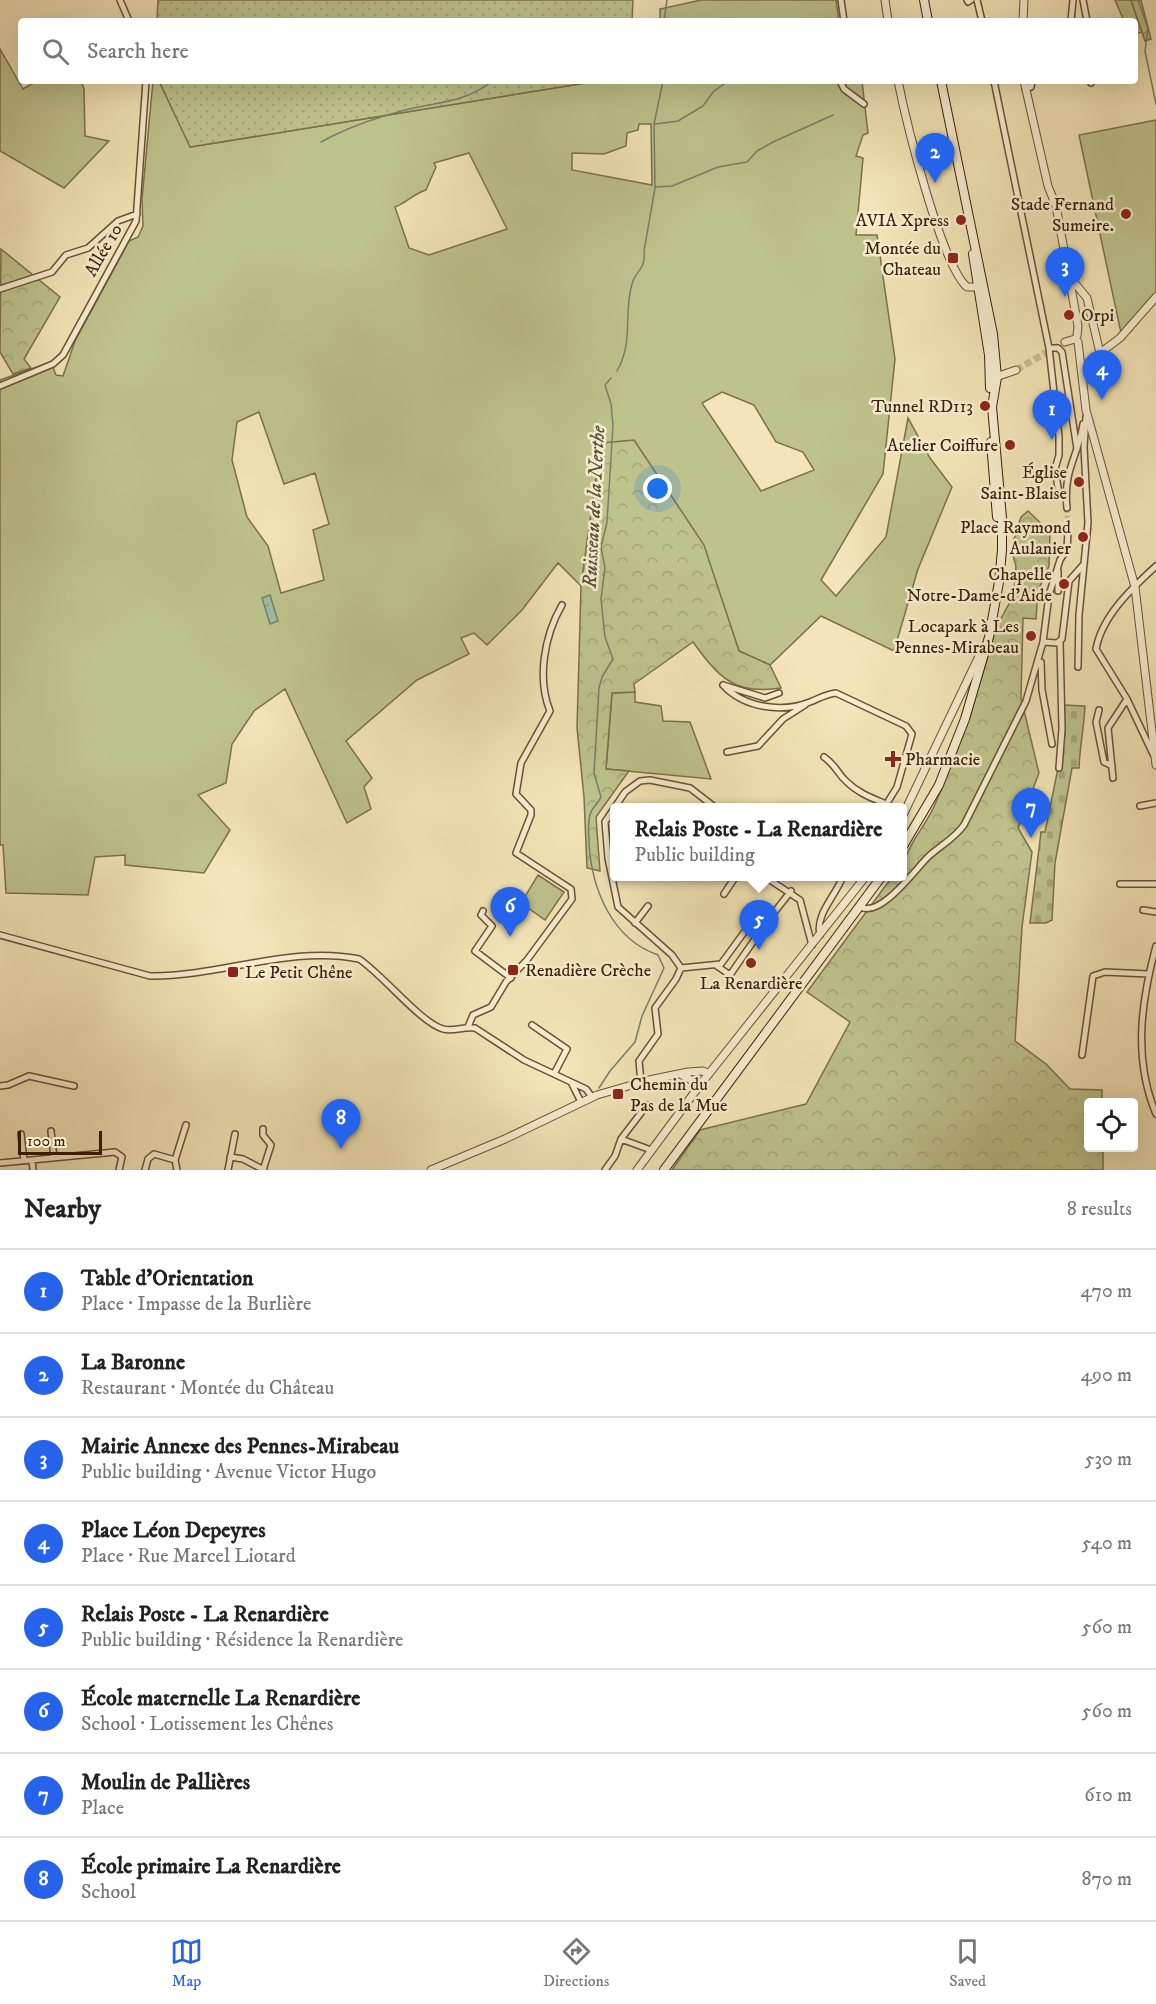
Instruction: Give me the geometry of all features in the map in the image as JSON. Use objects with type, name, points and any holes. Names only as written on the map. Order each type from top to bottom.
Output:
[{"type":"main road","points":[[924,0],[927,18]]},
{"type":"main road","points":[[942,84],[960,170],[994,378]]},
{"type":"main road","points":[[907,839],[948,764],[970,701],[989,637],[1000,570],[1002,518],[992,407],[993,334],[985,295],[979,282]]},
{"type":"main road","points":[[664,1170],[879,881]]},
{"type":"street","points":[[120,0],[128,18]]},
{"type":"street","points":[[841,0],[844,18]]},
{"type":"street","points":[[885,0],[888,18]]},
{"type":"street","points":[[977,0],[981,18]]},
{"type":"street","points":[[1023,18],[1024,0]]},
{"type":"street","points":[[1071,18],[1073,0]]},
{"type":"street","points":[[1083,0],[1086,18]]},
{"type":"street","name":"Allée 10","points":[[0,386],[53,364],[63,355],[114,258],[134,227],[137,214],[146,84]]},
{"type":"street","points":[[842,84],[844,89],[864,104]]},
{"type":"street","points":[[899,84],[933,211],[954,270],[961,282],[979,282]]},
{"type":"street","points":[[995,84],[1049,348],[1059,437],[1059,455],[1055,469],[1059,494]]},
{"type":"street","points":[[1025,85],[1048,186],[1056,206],[1068,275],[1086,410],[1135,587],[1152,712],[1153,754]]},
{"type":"street","points":[[0,289],[52,272],[66,255],[88,248],[118,221],[137,214]]},
{"type":"street","points":[[1068,275],[1087,298],[1100,353],[1120,338],[1156,297]]},
{"type":"street","points":[[1065,342],[1077,339]]},
{"type":"street","points":[[1049,348],[1058,348],[1062,352],[1077,449]]},
{"type":"street","points":[[994,378],[1016,370]]},
{"type":"street","points":[[1067,508],[1065,490],[1068,471],[1080,446],[1086,410]]},
{"type":"street","points":[[1078,668],[1088,523],[1084,447],[1086,410]]},
{"type":"street","points":[[861,907],[867,909],[877,906],[891,896],[908,882],[926,859],[958,834],[964,825],[1021,711],[1043,642],[1047,602],[1060,558],[1067,549],[1068,532]]},
{"type":"street","points":[[1059,768],[1062,729],[1060,641],[1064,634],[1068,581],[1084,564]]},
{"type":"street","points":[[1156,566],[1135,587],[1101,629],[1096,649],[1127,699],[1156,765]]},
{"type":"street","points":[[1057,570],[1058,591]]},
{"type":"street","points":[[468,1027],[473,1015],[490,1007],[554,925],[573,894],[570,889],[516,853],[531,815],[531,810],[516,794],[519,771],[550,711],[544,702],[544,654],[562,605]]},
{"type":"street","points":[[907,807],[989,637]]},
{"type":"street","points":[[1043,642],[1060,641]]},
{"type":"street","points":[[1038,661],[1041,662],[1042,690],[1052,744]]},
{"type":"street","points":[[779,693],[765,698],[723,685],[744,699],[765,707],[779,708],[809,702]]},
{"type":"street","points":[[727,752],[759,746],[783,719],[827,693],[836,693],[910,730],[912,734],[897,788],[887,803]]},
{"type":"street","points":[[1113,778],[1108,729],[1127,699]]},
{"type":"street","points":[[956,708],[970,701]]},
{"type":"street","points":[[1099,710],[1096,722],[1104,762],[1112,766]]},
{"type":"street","points":[[824,757],[837,766],[844,780],[860,793],[879,803]]},
{"type":"street","points":[[618,803],[631,785],[650,780],[690,788],[711,803]]},
{"type":"street","points":[[1140,806],[1156,803]]},
{"type":"street","points":[[610,815],[605,822],[610,855]]},
{"type":"street","points":[[614,881],[618,907],[672,955],[681,968]]},
{"type":"street","points":[[724,894],[733,881]]},
{"type":"street","points":[[773,881],[791,891],[800,900],[812,945]]},
{"type":"street","points":[[820,935],[820,918],[837,892],[841,881]]},
{"type":"street","points":[[637,1170],[700,1085],[862,881]]},
{"type":"street","points":[[1120,884],[1156,885]]},
{"type":"street","points":[[641,1082],[639,1061],[658,1034],[655,1008],[676,980],[681,968],[688,965],[717,966],[730,975],[791,891]]},
{"type":"street","points":[[635,923],[648,906]]},
{"type":"street","points":[[1143,910],[1156,912]]},
{"type":"street","points":[[483,911],[481,915],[492,926],[475,951],[511,978]]},
{"type":"street","points":[[717,966],[756,916],[766,923]]},
{"type":"street","points":[[0,935],[150,976],[171,976],[285,958],[354,958],[367,964],[433,1024],[453,1030],[476,1028],[524,1060],[586,1089],[592,1097]]},
{"type":"street","points":[[1156,946],[1142,1018],[1141,1056],[1148,1092],[1156,1114]]},
{"type":"street","points":[[1082,1055],[1093,976],[1105,972],[1149,974]]},
{"type":"street","points":[[532,1025],[567,1049],[554,1074]]},
{"type":"street","points":[[431,1170],[505,1139],[592,1097],[641,1082],[698,1070],[709,1074]]},
{"type":"street","points":[[679,1075],[687,1076],[700,1085]]},
{"type":"street","points":[[0,1086],[29,1076],[74,1086]]},
{"type":"street","points":[[572,1084],[581,1102]]},
{"type":"street","points":[[605,1170],[615,1156],[621,1139],[647,1105]]},
{"type":"street","points":[[177,1170],[175,1160],[186,1125]]},
{"type":"street","points":[[231,1157],[243,1159],[264,1170],[271,1145],[263,1135],[263,1129]]},
{"type":"street","points":[[51,1131],[54,1158]]},
{"type":"street","points":[[21,1134],[24,1161]]},
{"type":"street","points":[[228,1170],[235,1134]]},
{"type":"street","points":[[621,1139],[651,1150]]},
{"type":"street","points":[[0,1163],[115,1152],[122,1157],[119,1170]]},
{"type":"street","points":[[145,1170],[150,1155],[175,1160]]},
{"type":"street","points":[[32,1160],[33,1170]]},
{"type":"green space","points":[[158,0],[633,0],[632,18],[157,18]]},
{"type":"green space","points":[[701,0],[836,0],[839,18],[660,18],[660,9]]},
{"type":"green space","points":[[1115,0],[1131,0],[1137,18],[1123,18]]},
{"type":"green space","points":[[1131,0],[1141,0],[1151,39],[1145,41]]},
{"type":"green space","points":[[1138,20],[1142,32],[1138,33]]},
{"type":"green space","points":[[0,49],[18,84],[23,89],[32,84],[82,84],[85,136],[109,141],[64,188],[0,151]]},
{"type":"green space","points":[[153,84],[160,84],[191,147],[580,84],[862,84],[868,133],[863,135],[856,156],[863,158],[856,235],[877,235],[895,359],[883,474],[821,580],[836,596],[886,537],[908,418],[930,458],[952,487],[918,569],[894,651],[821,616],[770,665],[739,651],[703,545],[601,443],[581,586],[558,563],[522,610],[487,645],[474,633],[461,638],[469,654],[417,680],[346,741],[372,778],[364,787],[371,809],[347,823],[285,689],[254,711],[232,744],[226,783],[198,795],[230,830],[204,873],[125,865],[125,855],[95,857],[88,895],[6,893],[3,845],[0,845],[0,380],[51,362],[56,375],[63,376],[75,341],[129,241],[138,237],[143,226],[142,199]],"holes":[[[639,124],[651,124],[652,185],[572,170],[572,153],[604,154],[626,146],[627,133],[638,130]],[[469,153],[507,229],[429,255],[409,248],[395,207],[426,190],[436,167],[434,163]],[[722,392],[754,405],[776,442],[803,452],[814,470],[761,491],[702,403]],[[259,412],[284,484],[315,473],[329,524],[313,530],[324,580],[281,593],[268,546],[247,517],[232,460],[237,422]]]},
{"type":"green space","points":[[160,84],[579,84],[190,147]]},
{"type":"green space","name":"Stade Fernand Sumeire.","points":[[1156,120],[1156,293],[1121,333],[1079,135]]},
{"type":"green space","points":[[1,249],[60,297],[24,359],[31,368],[13,374],[0,352]]},
{"type":"green space","points":[[634,440],[704,545],[739,651],[770,665],[781,688],[751,689],[729,681],[711,665],[693,642],[634,684],[635,692],[612,693],[606,769],[629,771],[596,817],[600,871],[587,868],[584,797],[577,728],[581,586],[601,443]]},
{"type":"green space","points":[[1028,511],[1050,532],[1049,566],[1038,591],[1036,619],[1023,618],[1021,698],[1039,773],[1018,828],[1032,852],[1022,927],[1015,1041],[1046,1064],[1070,1089],[1102,1090],[1102,1098],[1084,1098],[1084,1152],[1103,1152],[1103,1170],[672,1170],[700,1130],[806,1104],[850,1022],[807,992],[889,881],[907,881],[907,855],[931,812],[945,780],[962,736],[997,623],[1013,599],[1016,566],[1011,549],[1021,517]]},
{"type":"green space","points":[[635,692],[635,702],[661,706],[663,721],[690,722],[711,779],[606,769],[612,693]]},
{"type":"green space","points":[[1063,705],[1085,706],[1079,768],[1072,768],[1055,863],[1052,920],[1046,923],[1030,923],[1041,832],[1045,832],[1065,734]]},
{"type":"green space","points":[[538,875],[564,892],[545,920],[521,903]]},
{"type":"water","points":[[270,595],[278,621],[270,624],[262,598]]},
{"type":"waterway","name":"Ruisseau de la Nerthe","points":[[664,18],[667,0]]},
{"type":"waterway","points":[[1138,0],[1148,28],[1145,51],[1156,104]]},
{"type":"waterway","points":[[321,142],[352,127],[383,116],[461,98],[488,84]]},
{"type":"waterway","name":"Ruisseau de la Nerthe","points":[[617,371],[627,338],[629,295],[634,279],[644,262],[655,188],[654,124],[662,84]]},
{"type":"waterway","points":[[655,124],[678,121],[703,106],[713,92],[724,84]]},
{"type":"waterway","points":[[656,187],[672,186],[718,167],[747,162],[757,151],[773,142],[833,115]]},
{"type":"waterway","name":"Ruisseau de la Nerthe","points":[[599,1088],[610,1071],[635,1042],[642,1016],[664,968],[658,955],[642,948],[628,937],[607,911],[595,878],[589,844],[590,816],[601,797],[594,773],[599,688],[602,677],[613,659],[605,637],[601,599],[605,568],[601,547],[607,522],[613,425],[611,404],[605,385],[611,378]]},
{"type":"tunnel","points":[[1016,370],[1065,342]]},
{"type":"tunnel","points":[[1067,508],[1068,532]]},
{"type":"place","name":"La Baronne","points":[[935,183]]},
{"type":"place","name":"Stade Fernand Sumeire.","points":[[1126,214]]},
{"type":"place","name":"AVIA Xpress","points":[[961,220]]},
{"type":"place","name":"Montée du Chateau","points":[[953,258]]},
{"type":"place","name":"Mairie Annexe des Pennes-Mirabeau","points":[[1065,297]]},
{"type":"place","name":"Orpi","points":[[1069,315]]},
{"type":"place","name":"Place Léon Depeyres","points":[[1102,400]]},
{"type":"place","name":"Tunnel RD113","points":[[985,406]]},
{"type":"place","name":"Table d'Orientation","points":[[1052,440]]},
{"type":"place","name":"Atelier Coiffure","points":[[1010,445]]},
{"type":"place","name":"Église Saint-Blaise","points":[[1079,482]]},
{"type":"place","name":"Place Raymond Aulanier","points":[[1083,537]]},
{"type":"place","name":"Chapelle Notre-Dame-d'Aide","points":[[1064,584]]},
{"type":"place","name":"Locapark à Les Pennes-Mirabeau","points":[[1031,636]]},
{"type":"place","name":"Pharmacie","points":[[893,759]]},
{"type":"place","name":"Moulin de Pallières","points":[[1031,838]]},
{"type":"place","name":"École maternelle La Renardière","points":[[510,937]]},
{"type":"place","name":"Relais Poste - La Renardière","points":[[759,950]]},
{"type":"place","name":"La Renardière","points":[[751,963]]},
{"type":"place","name":"Renadière Crèche","points":[[513,970]]},
{"type":"place","name":"Le Petit Chêne","points":[[233,972]]},
{"type":"place","name":"Chemin du Pas de la Mue","points":[[618,1094]]},
{"type":"place","name":"École primaire La Renardière","points":[[341,1149]]}]
